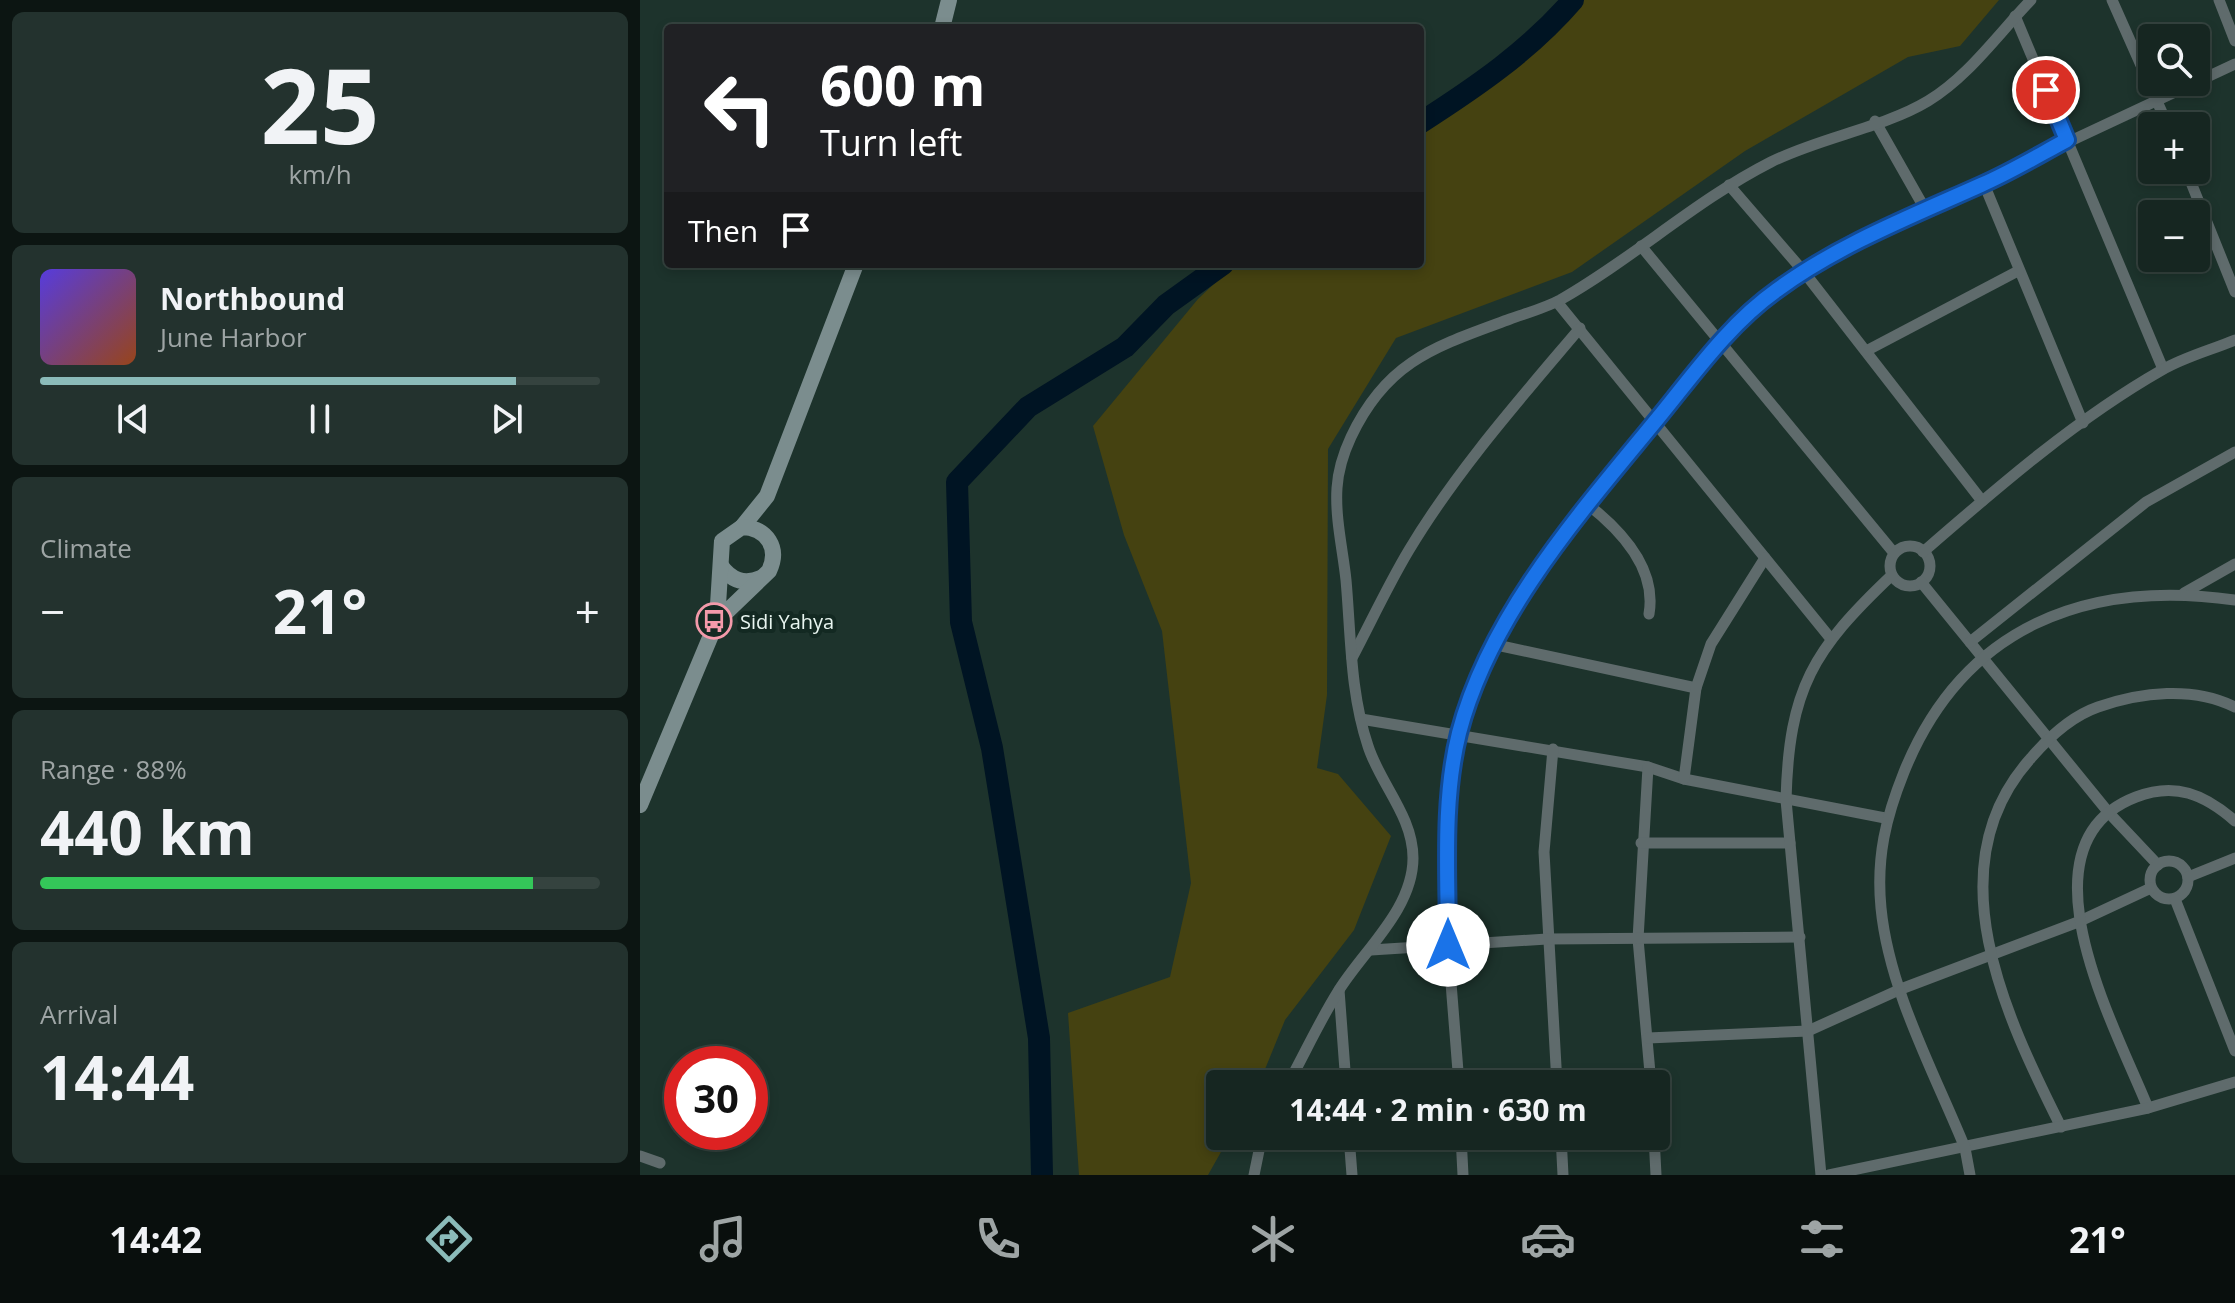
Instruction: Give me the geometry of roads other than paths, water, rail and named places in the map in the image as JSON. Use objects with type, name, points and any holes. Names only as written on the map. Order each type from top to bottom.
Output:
[{"type":"street","points":[[1296,1070],[1339,990],[1371,950],[1401,900],[1413,858],[1409,833],[1393,793],[1374,761],[1361,719],[1350,662],[1350,619],[1336,489],[1351,436],[1384,386],[1412,359],[1444,343],[1557,302],[1729,185],[1814,142],[1901,114],[1945,89],[2031,0]]},
{"type":"street","points":[[2112,0],[2163,112]]},
{"type":"street","points":[[2219,0],[2235,41]]},
{"type":"street","points":[[944,24],[953,3]]},
{"type":"street","points":[[2015,16],[2163,369]]},
{"type":"street","points":[[1458,1070],[1448,945],[1450,791],[1459,735],[1476,680],[1492,644],[1586,503],[1722,340],[1757,305],[1804,272],[2067,140],[2235,64]]},
{"type":"street","points":[[1875,121],[1925,209]]},
{"type":"street","points":[[1984,184],[2083,423]]},
{"type":"street","points":[[2192,184],[2235,292]]},
{"type":"street","points":[[1729,185],[1804,272],[1982,501]]},
{"type":"street","points":[[1641,246],[1722,340],[1894,553]]},
{"type":"street","points":[[640,805],[717,621],[722,541],[742,527],[767,496],[854,268]]},
{"type":"street","points":[[1866,351],[2018,271]]},
{"type":"street","points":[[1557,302],[1831,639]]},
{"type":"street","points":[[1350,662],[1409,550],[1450,490],[1493,430],[1580,328]]},
{"type":"street","points":[[1923,552],[1982,501],[2083,423],[2163,369],[2235,340]]},
{"type":"street","points":[[1970,642],[2146,502],[2235,452]]},
{"type":"street","points":[[717,621],[773,562],[774,553],[766,535],[767,496]]},
{"type":"street","points":[[1586,503],[1627,544],[1650,578],[1649,614]]},
{"type":"street","points":[[742,527],[766,535]]},
{"type":"street","points":[[1912,546],[1923,552],[1929,564],[1921,582],[1905,585],[1892,575],[1890,564],[1894,553],[1912,546]]},
{"type":"street","points":[[1684,779],[1696,688],[1720,624],[1765,558]]},
{"type":"street","points":[[2184,593],[2235,564]]},
{"type":"street","points":[[721,566],[734,579],[753,581],[762,577]]},
{"type":"street","points":[[1821,1175],[1786,800],[1788,742],[1799,699],[1831,639],[1892,575]]},
{"type":"street","points":[[1921,582],[2109,813],[2158,865]]},
{"type":"street","points":[[1970,1175],[1965,1148],[1901,989],[1881,906],[1885,818],[1913,749],[1929,721],[1982,658],[2022,630],[2067,609],[2119,596],[2184,593],[2235,600]]},
{"type":"street","points":[[1492,644],[1696,688]]},
{"type":"street","points":[[2061,1127],[2034,1074],[1997,984],[1991,955],[1985,915],[1983,848],[2004,793],[2049,738],[2087,711],[2125,698],[2180,693],[2235,707]]},
{"type":"street","points":[[1361,719],[1553,749],[1648,767],[1684,779],[1885,818]]},
{"type":"street","points":[[1553,749],[1544,852],[1556,1070]]},
{"type":"street","points":[[1648,767],[1641,843],[1638,939],[1650,1070]]},
{"type":"street","points":[[2148,1108],[2087,953],[2078,922],[2078,864],[2086,843],[2109,813],[2156,790],[2184,790],[2205,797],[2235,821]]},
{"type":"street","points":[[1641,843],[1790,843]]},
{"type":"street","points":[[2188,877],[2235,858]]},
{"type":"street","points":[[2176,862],[2188,877],[2185,890],[2175,899],[2161,898],[2151,888],[2150,875],[2158,865],[2176,862]]},
{"type":"street","points":[[1648,1038],[1808,1031],[1901,989],[2078,922],[2151,888]]},
{"type":"street","points":[[2175,899],[2235,1051]]},
{"type":"street","points":[[1371,950],[1547,939],[1800,937]]},
{"type":"street","points":[[1339,990],[1345,1070]]},
{"type":"street","points":[[1829,1175],[2148,1108],[2235,1082]]},
{"type":"street","points":[[1254,1175],[1259,1150]]},
{"type":"street","points":[[1350,1150],[1352,1175]]},
{"type":"street","points":[[1462,1150],[1463,1175]]},
{"type":"street","points":[[1562,1150],[1563,1175]]},
{"type":"street","points":[[1655,1150],[1656,1175]]},
{"type":"street","points":[[640,1156],[660,1163]]},
{"type":"waterway","points":[[1424,120],[1520,52],[1573,0]]},
{"type":"waterway","points":[[1042,1175],[1039,1038],[992,748],[961,622],[957,482],[1028,407],[1125,347],[1166,305],[1217,268]]},
{"type":"place","name":"Sidi Yahya","points":[[714,621]]}]
